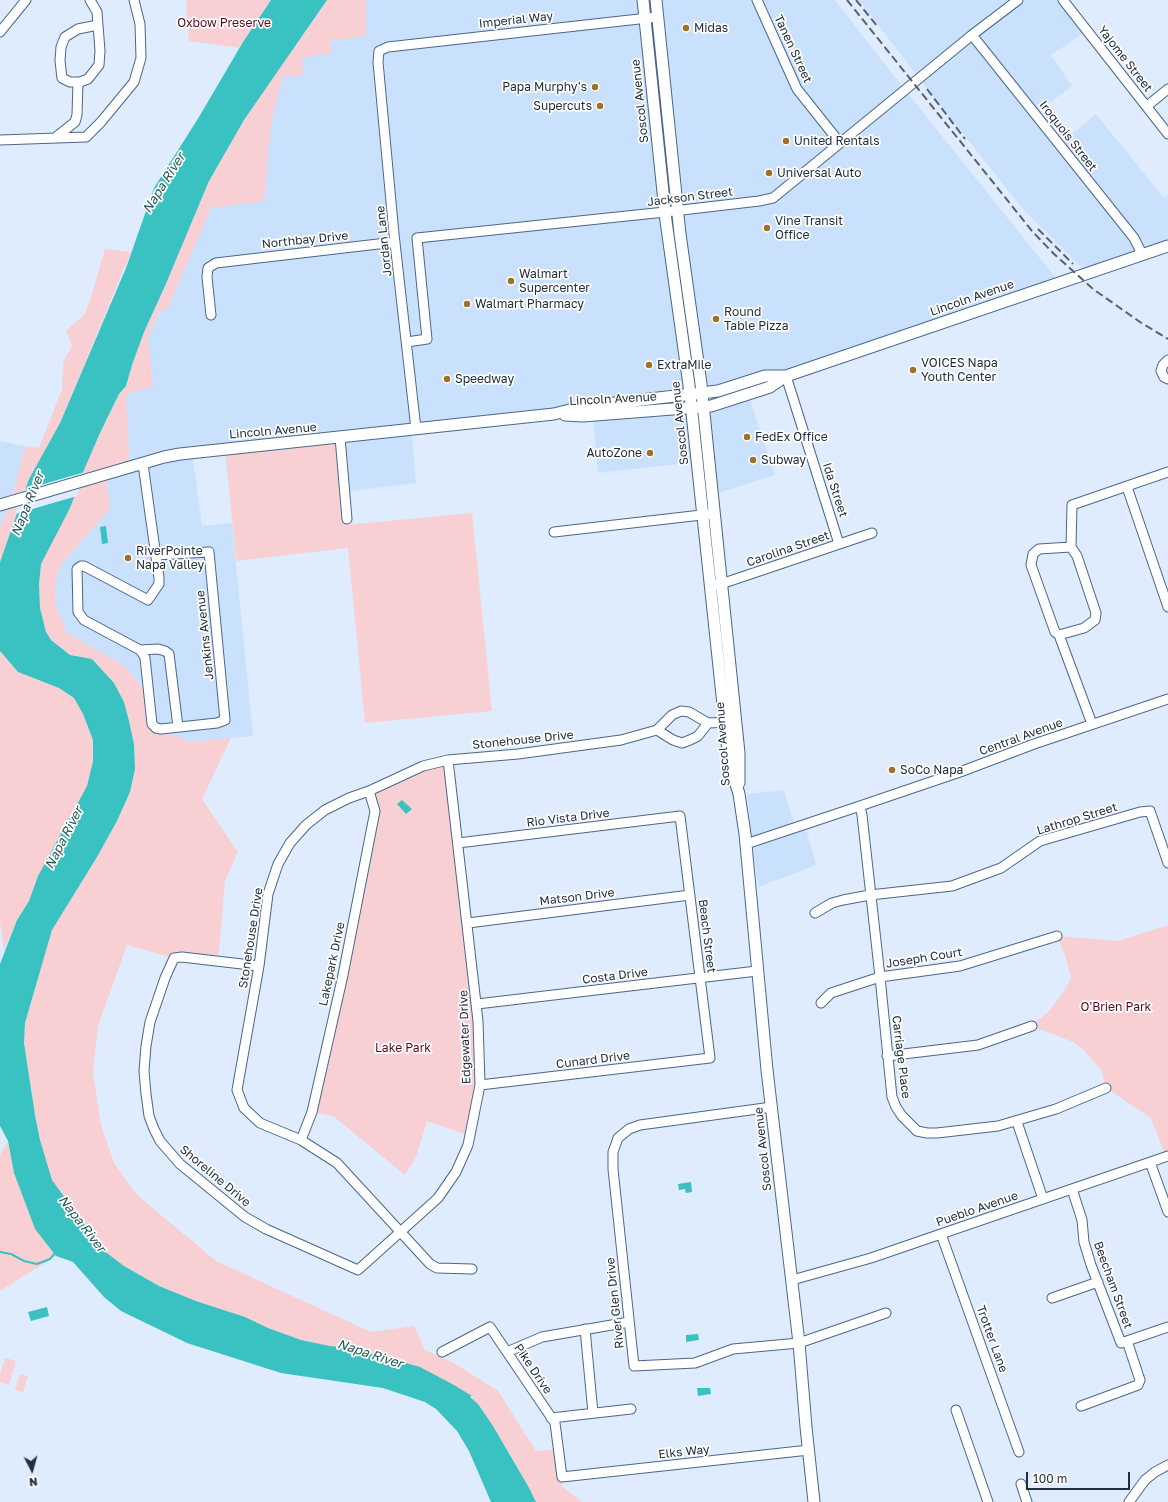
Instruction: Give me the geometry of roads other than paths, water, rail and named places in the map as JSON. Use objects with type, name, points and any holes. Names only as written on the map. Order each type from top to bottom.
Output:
[{"type":"main road","name":"Soscol Avenue","points":[[642,0],[665,212],[690,395],[709,514]]},
{"type":"main road","name":"Soscol Avenue","points":[[656,0],[678,211],[702,394],[709,514],[730,722],[729,761],[739,794],[746,844],[757,971],[799,1343],[814,1502]]},
{"type":"main road","name":"Lincoln Avenue","points":[[554,414],[583,416],[711,406],[770,387],[786,376],[1168,246]]},
{"type":"main road","name":"Lincoln Avenue","points":[[5,504],[164,457],[198,451],[554,414],[582,407],[702,394],[727,389],[765,376],[786,376]]},
{"type":"street","points":[[0,32],[26,0]]},
{"type":"street","points":[[90,0],[97,12],[100,50],[98,65],[88,79],[78,82],[70,82],[62,78],[60,61],[61,47],[65,37],[78,29],[98,25]]},
{"type":"street","points":[[0,140],[86,137],[101,122],[134,82],[141,58],[140,24],[134,0]]},
{"type":"street","name":"Tanen Street","points":[[757,0],[797,89],[840,143]]},
{"type":"street","name":"Jackson Street","points":[[407,342],[427,339],[417,238],[678,211],[773,198],[972,35],[1018,0]]},
{"type":"street","name":"Yajome Street","points":[[1063,0],[1168,134]]},
{"type":"street","name":"Imperial Way","points":[[379,51],[388,47],[657,17]]},
{"type":"street","name":"Iroquois Street","points":[[972,35],[1134,238],[1142,254]]},
{"type":"street","name":"Jordan Lane","points":[[379,51],[378,63],[395,242],[416,429]]},
{"type":"street","points":[[56,137],[75,122],[78,82]]},
{"type":"street","points":[[1147,106],[1168,89]]},
{"type":"street","name":"Northbay Drive","points":[[211,315],[206,276],[208,268],[216,263],[395,242]]},
{"type":"street","points":[[1168,360],[1163,365],[1162,371],[1164,377],[1168,379]]},
{"type":"street","name":"Ida Street","points":[[786,376],[839,544]]},
{"type":"street","points":[[340,437],[347,518]]},
{"type":"street","points":[[140,650],[145,658],[152,724],[156,728],[161,729],[178,727],[169,654],[165,651],[158,650],[140,650],[84,620],[78,612],[78,567],[84,566],[148,600],[159,584],[160,578],[143,464]]},
{"type":"street","points":[[1059,635],[1084,628],[1095,620],[1096,613],[1077,556],[1071,547],[1072,505],[1168,472]]},
{"type":"street","points":[[1127,487],[1168,607]]},
{"type":"street","points":[[554,532],[709,514]]},
{"type":"street","name":"Carolina Street","points":[[716,584],[872,533]]},
{"type":"street","points":[[1071,547],[1039,549],[1033,554],[1031,564],[1055,632],[1059,635],[1092,724]]},
{"type":"street","name":"Jenkins Avenue","points":[[156,555],[209,552],[225,720],[217,723],[178,727]]},
{"type":"street","name":"Central Avenue","points":[[746,844],[860,807],[1092,724],[1168,699]]},
{"type":"street","name":"Stonehouse Drive","points":[[472,1270],[437,1268],[430,1264],[336,1163],[301,1140],[260,1122],[244,1108],[237,1090],[259,966],[268,894],[278,864],[290,842],[306,824],[325,810],[423,766],[448,760],[518,754],[621,740],[657,730],[672,715],[681,712],[689,712],[708,723]]},
{"type":"street","points":[[657,730],[673,740],[682,743],[698,736],[708,723],[730,722]]},
{"type":"street","name":"Edgewater Drive","points":[[358,1270],[438,1198],[456,1172],[468,1144],[480,1085],[477,1004],[448,760]]},
{"type":"street","name":"Lakepark Drive","points":[[301,1140],[312,1112],[343,975],[374,818],[375,811],[369,791]]},
{"type":"street","name":"Carriage Place","points":[[860,807],[880,976],[892,1097],[902,1116],[917,1131],[927,1133],[998,1126],[1017,1122],[1056,1109],[1106,1088]]},
{"type":"street","name":"Lathrop Street","points":[[870,895],[952,886],[1001,868],[1040,841],[1145,811],[1150,811],[1168,863]]},
{"type":"street","name":"Rio Vista Drive","points":[[458,843],[680,816]]},
{"type":"street","name":"Beach Street","points":[[680,816],[710,1058]]},
{"type":"street","name":"Matson Drive","points":[[468,922],[690,895]]},
{"type":"street","points":[[814,913],[843,900],[870,895]]},
{"type":"street","name":"Joseph Court","points":[[821,1003],[831,993],[880,976],[960,966],[1057,936]]},
{"type":"street","name":"Shoreline Drive","points":[[259,966],[182,957],[174,958],[165,978],[150,1022],[146,1046],[144,1072],[149,1116],[160,1141],[180,1164],[245,1217],[266,1229],[358,1270]]},
{"type":"street","name":"Costa Drive","points":[[477,1004],[757,971]]},
{"type":"street","points":[[887,1056],[978,1045],[1032,1026]]},
{"type":"street","name":"Cunard Drive","points":[[480,1085],[710,1058]]},
{"type":"street","name":"River Glen Drive","points":[[772,1107],[640,1125],[629,1129],[618,1138],[613,1152],[613,1169],[634,1366],[695,1363],[733,1349],[799,1343],[886,1313]]},
{"type":"street","points":[[1017,1122],[1043,1199]]},
{"type":"street","name":"Pueblo Avenue","points":[[792,1280],[871,1258],[1168,1156]]},
{"type":"street","points":[[1150,1162],[1168,1212]]},
{"type":"street","name":"Beecham Street","points":[[1072,1189],[1082,1220],[1084,1242],[1098,1282],[1140,1380],[1138,1385],[1081,1406]]},
{"type":"street","name":"Trotter Lane","points":[[941,1234],[1020,1452]]},
{"type":"street","points":[[1052,1298],[1098,1282]]},
{"type":"street","points":[[507,1352],[542,1337],[629,1322]]},
{"type":"street","name":"Pike Drive","points":[[442,1352],[490,1327],[555,1424],[562,1477]]},
{"type":"street","points":[[1124,1342],[1168,1327]]},
{"type":"street","points":[[585,1329],[593,1413]]},
{"type":"street","points":[[551,1418],[631,1409]]},
{"type":"street","points":[[956,1410],[988,1502]]},
{"type":"street","name":"Elks Way","points":[[562,1477],[809,1450]]},
{"type":"street","points":[[1129,1502],[1146,1480],[1155,1472],[1168,1467]]},
{"type":"street","points":[[1021,1484],[1027,1502]]},
{"type":"water","name":"Napa River","points":[[271,0],[327,0],[244,120],[209,181],[144,332],[126,386],[119,394],[100,433],[70,508],[41,564],[39,584],[40,608],[46,632],[51,640],[70,655],[92,659],[114,683],[124,702],[129,721],[134,744],[135,769],[130,792],[117,821],[97,857],[52,930],[25,1023],[24,1043],[35,1115],[40,1140],[52,1180],[103,1250],[124,1266],[159,1286],[196,1301],[245,1317],[268,1328],[301,1340],[330,1346],[351,1348],[420,1367],[454,1385],[472,1396],[470,1397],[478,1404],[493,1426],[536,1502],[491,1502],[469,1451],[457,1431],[436,1409],[425,1402],[383,1388],[281,1373],[187,1343],[121,1311],[104,1297],[73,1262],[56,1256],[35,1229],[14,1173],[8,1141],[0,1126],[0,964],[17,920],[29,901],[38,876],[87,786],[93,761],[93,740],[83,714],[74,698],[59,688],[18,672],[0,651],[0,562],[29,479],[60,423],[126,268],[154,188],[199,117],[243,42]]},
{"type":"water","points":[[106,526],[108,543],[102,544],[100,527]]},
{"type":"water","points":[[402,800],[412,809],[406,814],[397,804]]},
{"type":"water","points":[[691,1182],[692,1192],[686,1193],[685,1189],[679,1190],[678,1184]]},
{"type":"water","points":[[47,1307],[49,1316],[31,1321],[28,1312]]},
{"type":"water","points":[[698,1334],[699,1340],[686,1342],[686,1335]]},
{"type":"water","points":[[697,1388],[710,1388],[711,1394],[698,1396]]},
{"type":"waterway","points":[[0,1252],[11,1254],[24,1261],[37,1264],[50,1259],[55,1253]]},
{"type":"railway","points":[[847,0],[1032,231],[1054,254],[1093,289],[1140,322],[1168,339]]},
{"type":"railway","points":[[856,0],[878,27]]},
{"type":"railway","points":[[927,89],[965,139]]},
{"type":"railway","points":[[1038,229],[1073,264]]},
{"type":"place","name":"Midas","points":[[686,28]]},
{"type":"place","name":"Papa Murphy's","points":[[595,87]]},
{"type":"place","name":"Supercuts","points":[[600,106]]},
{"type":"place","name":"United Rentals","points":[[786,141]]},
{"type":"place","name":"Universal Auto","points":[[769,173]]},
{"type":"place","name":"Vine Transit Office","points":[[767,228]]},
{"type":"place","name":"Walmart Supercenter","points":[[511,281]]},
{"type":"place","name":"Walmart Pharmacy","points":[[467,304]]},
{"type":"place","name":"Round Table Pizza","points":[[716,319]]},
{"type":"place","name":"ExtraMile","points":[[649,365]]},
{"type":"place","name":"VOICES Napa Youth Center","points":[[913,370]]},
{"type":"place","name":"Speedway","points":[[447,379]]},
{"type":"place","name":"FedEx Office","points":[[747,437]]},
{"type":"place","name":"AutoZone","points":[[650,453]]},
{"type":"place","name":"Subway","points":[[753,460]]},
{"type":"place","name":"RiverPointe Napa Valley","points":[[128,558]]},
{"type":"place","name":"SoCo Napa","points":[[892,770]]},
{"type":"park label","name":"Oxbow Preserve","points":[[224,23]]},
{"type":"park label","name":"O'Brien Park","points":[[1116,1007]]},
{"type":"park label","name":"Lake Park","points":[[403,1048]]}]
